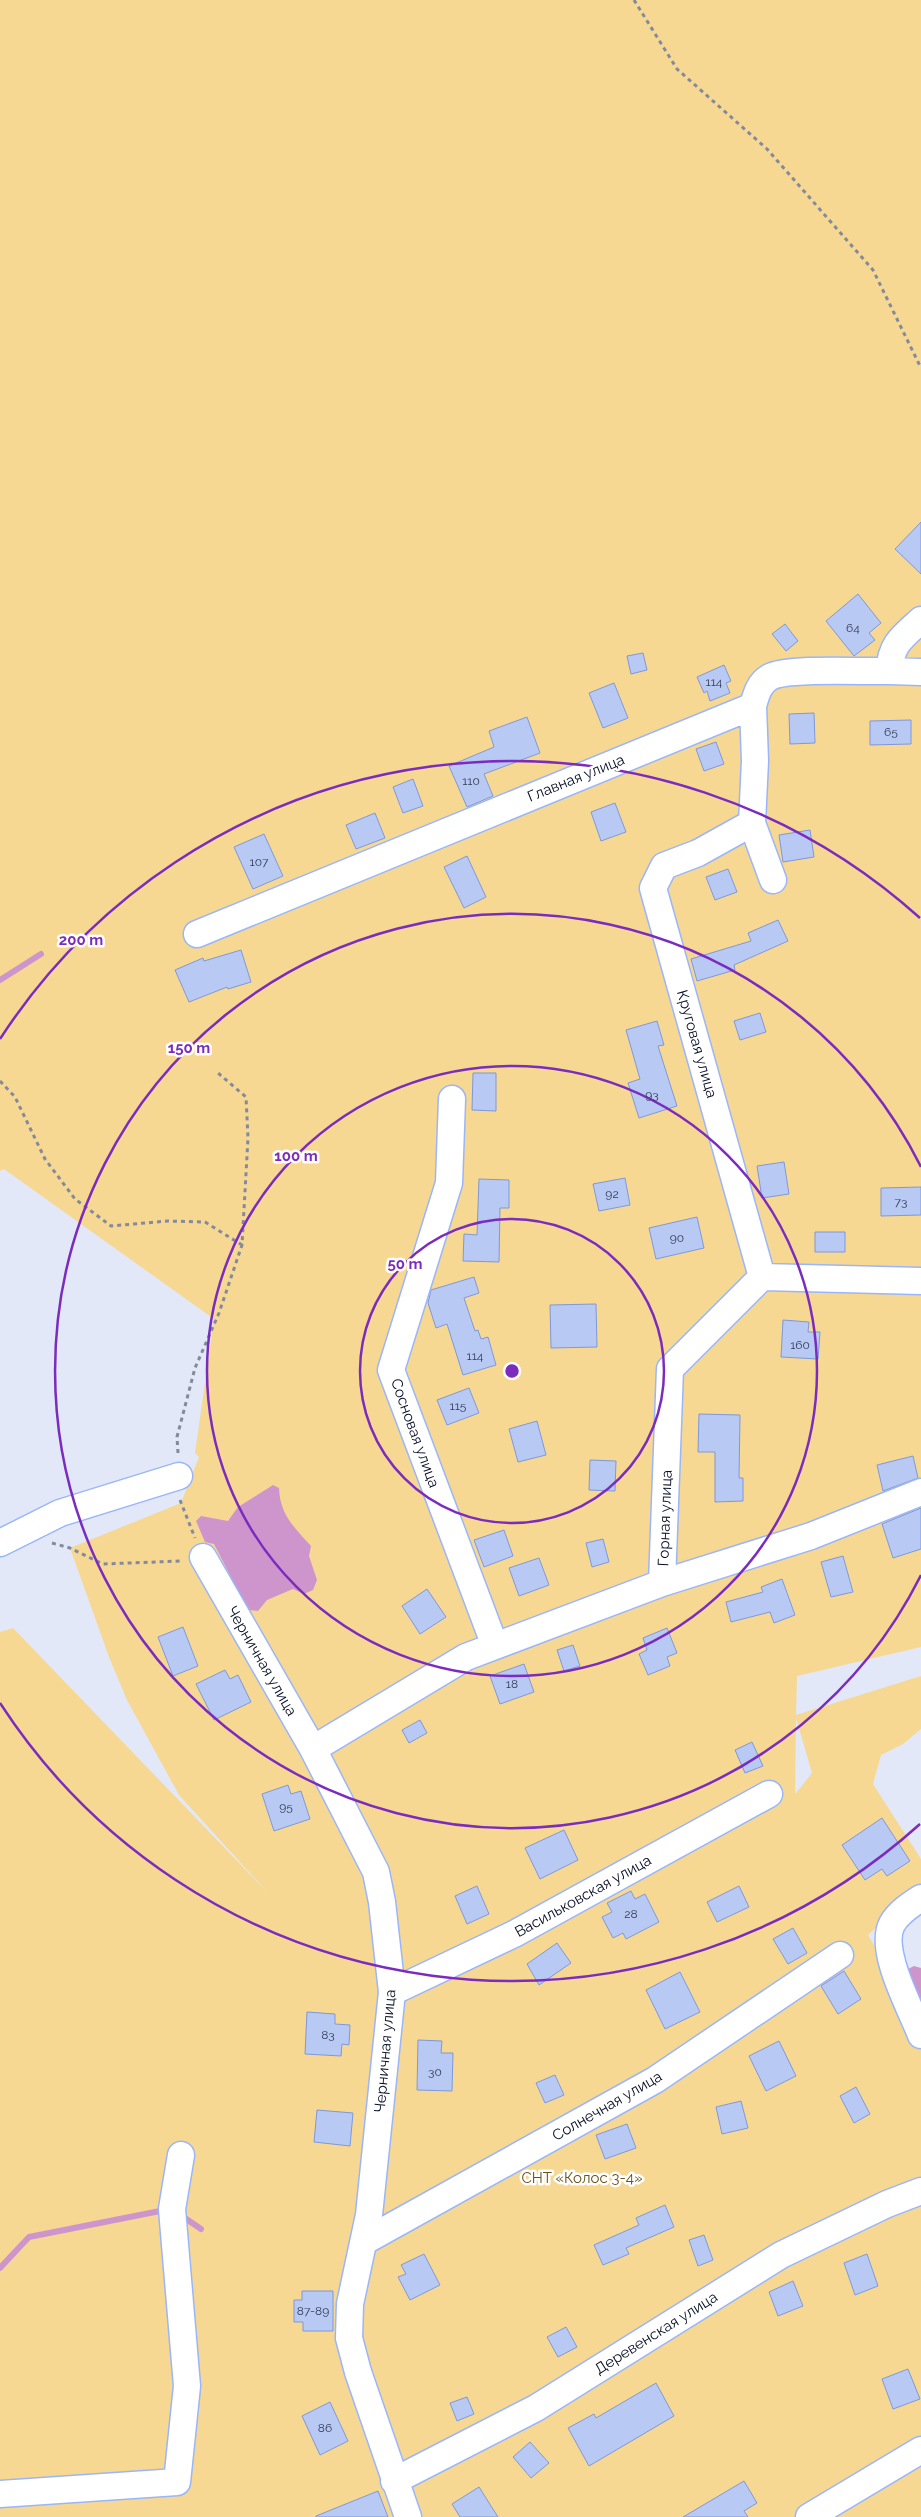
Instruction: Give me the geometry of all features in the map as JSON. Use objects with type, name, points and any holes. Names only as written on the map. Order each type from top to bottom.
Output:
[{"type":"street","points":[[889,671],[890,654],[901,638],[921,620]]},
{"type":"street","points":[[773,880],[752,823],[755,761],[753,706],[757,690],[770,677],[791,672],[921,672]]},
{"type":"street","name":"Главная улица","points":[[197,934],[753,706]]},
{"type":"street","name":"Круговая улица","points":[[752,823],[698,852],[664,866],[653,888],[762,1277]]},
{"type":"street","name":"Сосновая улица","points":[[452,1098],[448,1183],[391,1370],[495,1646]]},
{"type":"street","points":[[762,1277],[921,1281]]},
{"type":"street","name":"Горная улица","points":[[762,1277],[670,1369],[662,1583],[811,1536],[921,1492]]},
{"type":"street","points":[[0,1543],[60,1513],[179,1476]]},
{"type":"street","name":"Черничная улица","points":[[193,1559],[312,1749],[376,1872],[382,1902],[392,1992],[365,2241],[356,2265],[350,2304],[349,2338],[358,2372],[408,2517]]},
{"type":"street","points":[[312,1749],[466,1657],[662,1583]]},
{"type":"street","name":"Васильковская улица","points":[[392,1992],[514,1934],[769,1794]]},
{"type":"street","points":[[921,1898],[896,1917],[891,1926],[888,1945],[893,1965],[921,2035]]},
{"type":"street","name":"Солнечная улица","points":[[365,2241],[655,2080],[840,1955]]},
{"type":"street","points":[[0,2494],[177,2482],[187,2386],[172,2209],[181,2155]]},
{"type":"street","name":"Деревенская улица","points":[[394,2481],[536,2408],[781,2255],[887,2204],[921,2191]]},
{"type":"street","points":[[810,2517],[921,2450]]},
{"type":"path","points":[[634,0],[677,68],[767,150],[873,270],[921,368]]},
{"type":"path","points":[[51,1542],[70,1548],[103,1564],[193,1559],[180,1503],[177,1437],[195,1368],[219,1313],[242,1245],[248,1138],[246,1097],[218,1073]]},
{"type":"path","points":[[0,1081],[16,1096],[45,1159],[76,1198],[111,1226],[168,1222],[205,1222],[242,1245]]},
{"type":"green space","name":"СНТ «Колос 3-4»","points":[[0,0],[921,0],[921,1647],[797,1676],[796,1715],[921,1676],[921,1729],[903,1744],[881,1755],[873,1784],[921,1859],[921,1887],[868,1935],[887,1966],[921,2050],[921,2517],[0,2517],[0,1632],[13,1628],[269,1894],[179,1795],[127,1700],[109,1657],[70,1548],[181,1503],[199,1457],[195,1453],[214,1319],[4,1169],[0,1171]],"holes":[[[796,1718],[812,1773],[795,1793]]]},
{"type":"shaded area","points":[[273,1485],[279,1488],[282,1506],[289,1520],[311,1546],[309,1556],[317,1580],[313,1590],[304,1594],[293,1589],[267,1600],[258,1611],[248,1610],[214,1544],[205,1542],[196,1521],[201,1516],[228,1521],[238,1507]]},
{"type":"shaded area","points":[[914,1966],[921,1968],[921,2006],[912,1991],[908,1969]]},
{"type":"building","points":[[921,522],[921,574],[895,549]]},
{"type":"building","points":[[858,594],[881,623],[869,633],[875,640],[854,656],[826,621]]},
{"type":"building","points":[[785,624],[798,641],[786,651],[772,634]]},
{"type":"building","points":[[643,653],[647,670],[631,674],[627,656]]},
{"type":"building","points":[[724,665],[731,681],[726,683],[730,693],[710,701],[707,691],[704,693],[697,677]]},
{"type":"building","points":[[614,683],[628,718],[603,728],[589,693]]},
{"type":"building","points":[[814,713],[815,743],[790,744],[789,714]]},
{"type":"building","points":[[527,717],[540,753],[484,774],[493,796],[467,807],[449,766],[494,747],[489,731]]},
{"type":"building","points":[[911,720],[911,744],[870,745],[870,721]]},
{"type":"building","points":[[716,742],[724,764],[704,771],[696,749]]},
{"type":"building","points":[[413,779],[423,806],[403,813],[393,787]]},
{"type":"building","points":[[615,803],[626,832],[601,841],[591,812]]},
{"type":"building","points":[[375,813],[385,838],[356,849],[346,825]]},
{"type":"building","points":[[810,830],[814,857],[783,862],[779,835]]},
{"type":"building","points":[[264,834],[283,876],[253,889],[234,847]]},
{"type":"building","points":[[467,856],[486,897],[464,908],[444,867]]},
{"type":"building","points":[[728,869],[737,892],[715,900],[706,877]]},
{"type":"building","points":[[778,920],[788,941],[734,965],[735,970],[697,981],[691,959],[751,941],[748,933]]},
{"type":"building","points":[[241,950],[251,982],[228,989],[227,987],[189,1002],[175,970],[203,958],[204,961]]},
{"type":"building","points":[[760,1013],[766,1032],[740,1040],[734,1021]]},
{"type":"building","points":[[657,1021],[664,1045],[658,1046],[677,1106],[639,1118],[628,1083],[640,1079],[626,1030]]},
{"type":"building","points":[[473,1073],[496,1073],[496,1111],[472,1110]]},
{"type":"building","points":[[784,1162],[789,1194],[762,1198],[757,1166]]},
{"type":"building","points":[[625,1178],[630,1205],[599,1211],[593,1184]]},
{"type":"building","points":[[479,1179],[509,1180],[509,1208],[500,1208],[499,1262],[463,1261],[464,1234],[477,1235]]},
{"type":"building","points":[[921,1187],[921,1215],[881,1216],[881,1188]]},
{"type":"building","points":[[697,1217],[704,1248],[656,1259],[649,1228]]},
{"type":"building","points":[[815,1232],[845,1232],[845,1252],[815,1252]]},
{"type":"building","points":[[474,1277],[479,1293],[464,1298],[475,1331],[478,1330],[481,1339],[488,1337],[496,1365],[463,1375],[447,1324],[436,1328],[428,1303],[431,1290]]},
{"type":"building","points":[[596,1304],[597,1347],[551,1348],[550,1305]]},
{"type":"building","points":[[783,1320],[809,1322],[808,1332],[820,1332],[818,1359],[781,1357]]},
{"type":"building","points":[[469,1388],[479,1413],[447,1425],[437,1400]]},
{"type":"building","points":[[699,1414],[740,1415],[739,1478],[743,1478],[743,1501],[715,1502],[715,1452],[698,1452]]},
{"type":"building","points":[[537,1421],[546,1455],[518,1462],[509,1429]]},
{"type":"building","points":[[913,1456],[918,1478],[883,1491],[877,1465]]},
{"type":"building","points":[[590,1460],[616,1461],[615,1491],[589,1490]]},
{"type":"building","points":[[921,1508],[921,1549],[893,1558],[882,1524]]},
{"type":"building","points":[[504,1530],[513,1556],[484,1567],[474,1540]]},
{"type":"building","points":[[603,1539],[609,1562],[592,1567],[586,1543]]},
{"type":"building","points":[[843,1556],[853,1592],[831,1597],[821,1562]]},
{"type":"building","points":[[539,1558],[549,1585],[519,1596],[509,1568]]},
{"type":"building","points":[[782,1579],[795,1615],[774,1623],[770,1612],[731,1622],[726,1602],[763,1592],[761,1587]]},
{"type":"building","points":[[427,1589],[446,1617],[420,1634],[402,1606]]},
{"type":"building","points":[[183,1627],[198,1666],[173,1676],[158,1637]]},
{"type":"building","points":[[667,1628],[677,1653],[667,1657],[670,1666],[648,1675],[639,1654],[647,1650],[643,1638]]},
{"type":"building","points":[[573,1645],[580,1666],[564,1671],[557,1650]]},
{"type":"building","points":[[524,1664],[534,1692],[500,1704],[490,1676]]},
{"type":"building","points":[[225,1670],[230,1679],[238,1675],[251,1702],[214,1720],[196,1684]]},
{"type":"building","points":[[420,1720],[427,1733],[409,1743],[402,1730]]},
{"type":"building","points":[[752,1742],[763,1766],[745,1773],[735,1750]]},
{"type":"building","points":[[288,1785],[291,1794],[301,1791],[310,1819],[274,1831],[262,1794]]},
{"type":"building","points":[[882,1818],[910,1861],[887,1876],[882,1869],[865,1880],[842,1845]]},
{"type":"building","points":[[564,1830],[578,1860],[540,1879],[525,1848]]},
{"type":"building","points":[[477,1886],[489,1914],[467,1924],[455,1896]]},
{"type":"building","points":[[739,1886],[749,1907],[717,1922],[707,1902]]},
{"type":"building","points":[[631,1891],[635,1899],[645,1894],[659,1922],[626,1939],[623,1933],[613,1938],[602,1917],[612,1912],[607,1903]]},
{"type":"building","points":[[793,1928],[807,1953],[788,1964],[773,1939]]},
{"type":"building","points":[[557,1943],[571,1963],[539,1985],[527,1964]]},
{"type":"building","points":[[844,1971],[861,1999],[838,2014],[821,1986]]},
{"type":"building","points":[[680,1972],[700,2012],[665,2029],[646,1990]]},
{"type":"building","points":[[307,2012],[335,2014],[335,2024],[350,2025],[349,2045],[342,2044],[341,2056],[305,2054]]},
{"type":"building","points":[[418,2040],[442,2041],[441,2053],[453,2053],[452,2091],[417,2090]]},
{"type":"building","points":[[779,2041],[796,2076],[766,2091],[749,2056]]},
{"type":"building","points":[[555,2075],[564,2095],[545,2103],[536,2083]]},
{"type":"building","points":[[856,2087],[870,2114],[854,2123],[840,2096]]},
{"type":"building","points":[[741,2101],[748,2128],[722,2134],[716,2107]]},
{"type":"building","points":[[317,2110],[353,2113],[350,2146],[314,2142]]},
{"type":"building","points":[[627,2124],[636,2148],[605,2159],[596,2135]]},
{"type":"building","points":[[665,2205],[674,2227],[626,2248],[629,2254],[603,2265],[594,2245],[639,2225],[636,2218]]},
{"type":"building","points":[[704,2235],[713,2260],[698,2266],[689,2240]]},
{"type":"building","points":[[424,2254],[440,2285],[410,2300],[398,2277],[406,2274],[401,2265]]},
{"type":"building","points":[[867,2254],[878,2286],[855,2295],[844,2263]]},
{"type":"building","points":[[793,2281],[803,2306],[778,2316],[769,2292]]},
{"type":"building","points":[[302,2291],[333,2291],[333,2331],[303,2331],[303,2322],[294,2322],[294,2300],[302,2300]]},
{"type":"building","points":[[566,2327],[577,2347],[558,2357],[547,2337]]},
{"type":"building","points":[[908,2369],[920,2399],[893,2409],[882,2379]]},
{"type":"building","points":[[656,2383],[674,2416],[589,2466],[568,2428],[594,2414],[596,2418]]},
{"type":"building","points":[[467,2397],[474,2414],[457,2421],[450,2403]]},
{"type":"building","points":[[330,2402],[348,2441],[320,2455],[302,2416]]},
{"type":"building","points":[[530,2442],[549,2463],[531,2478],[513,2457]]},
{"type":"building","points":[[744,2481],[757,2503],[744,2511],[748,2517],[683,2517]]},
{"type":"building","points":[[479,2487],[498,2517],[460,2517],[452,2504]]},
{"type":"building","points":[[378,2491],[388,2517],[316,2517],[316,2516]]},
{"type":"waterway","points":[[0,980],[41,954]]},
{"type":"waterway","points":[[0,2268],[29,2237],[165,2210]]},
{"type":"waterway","points":[[179,2214],[201,2229]]}]
